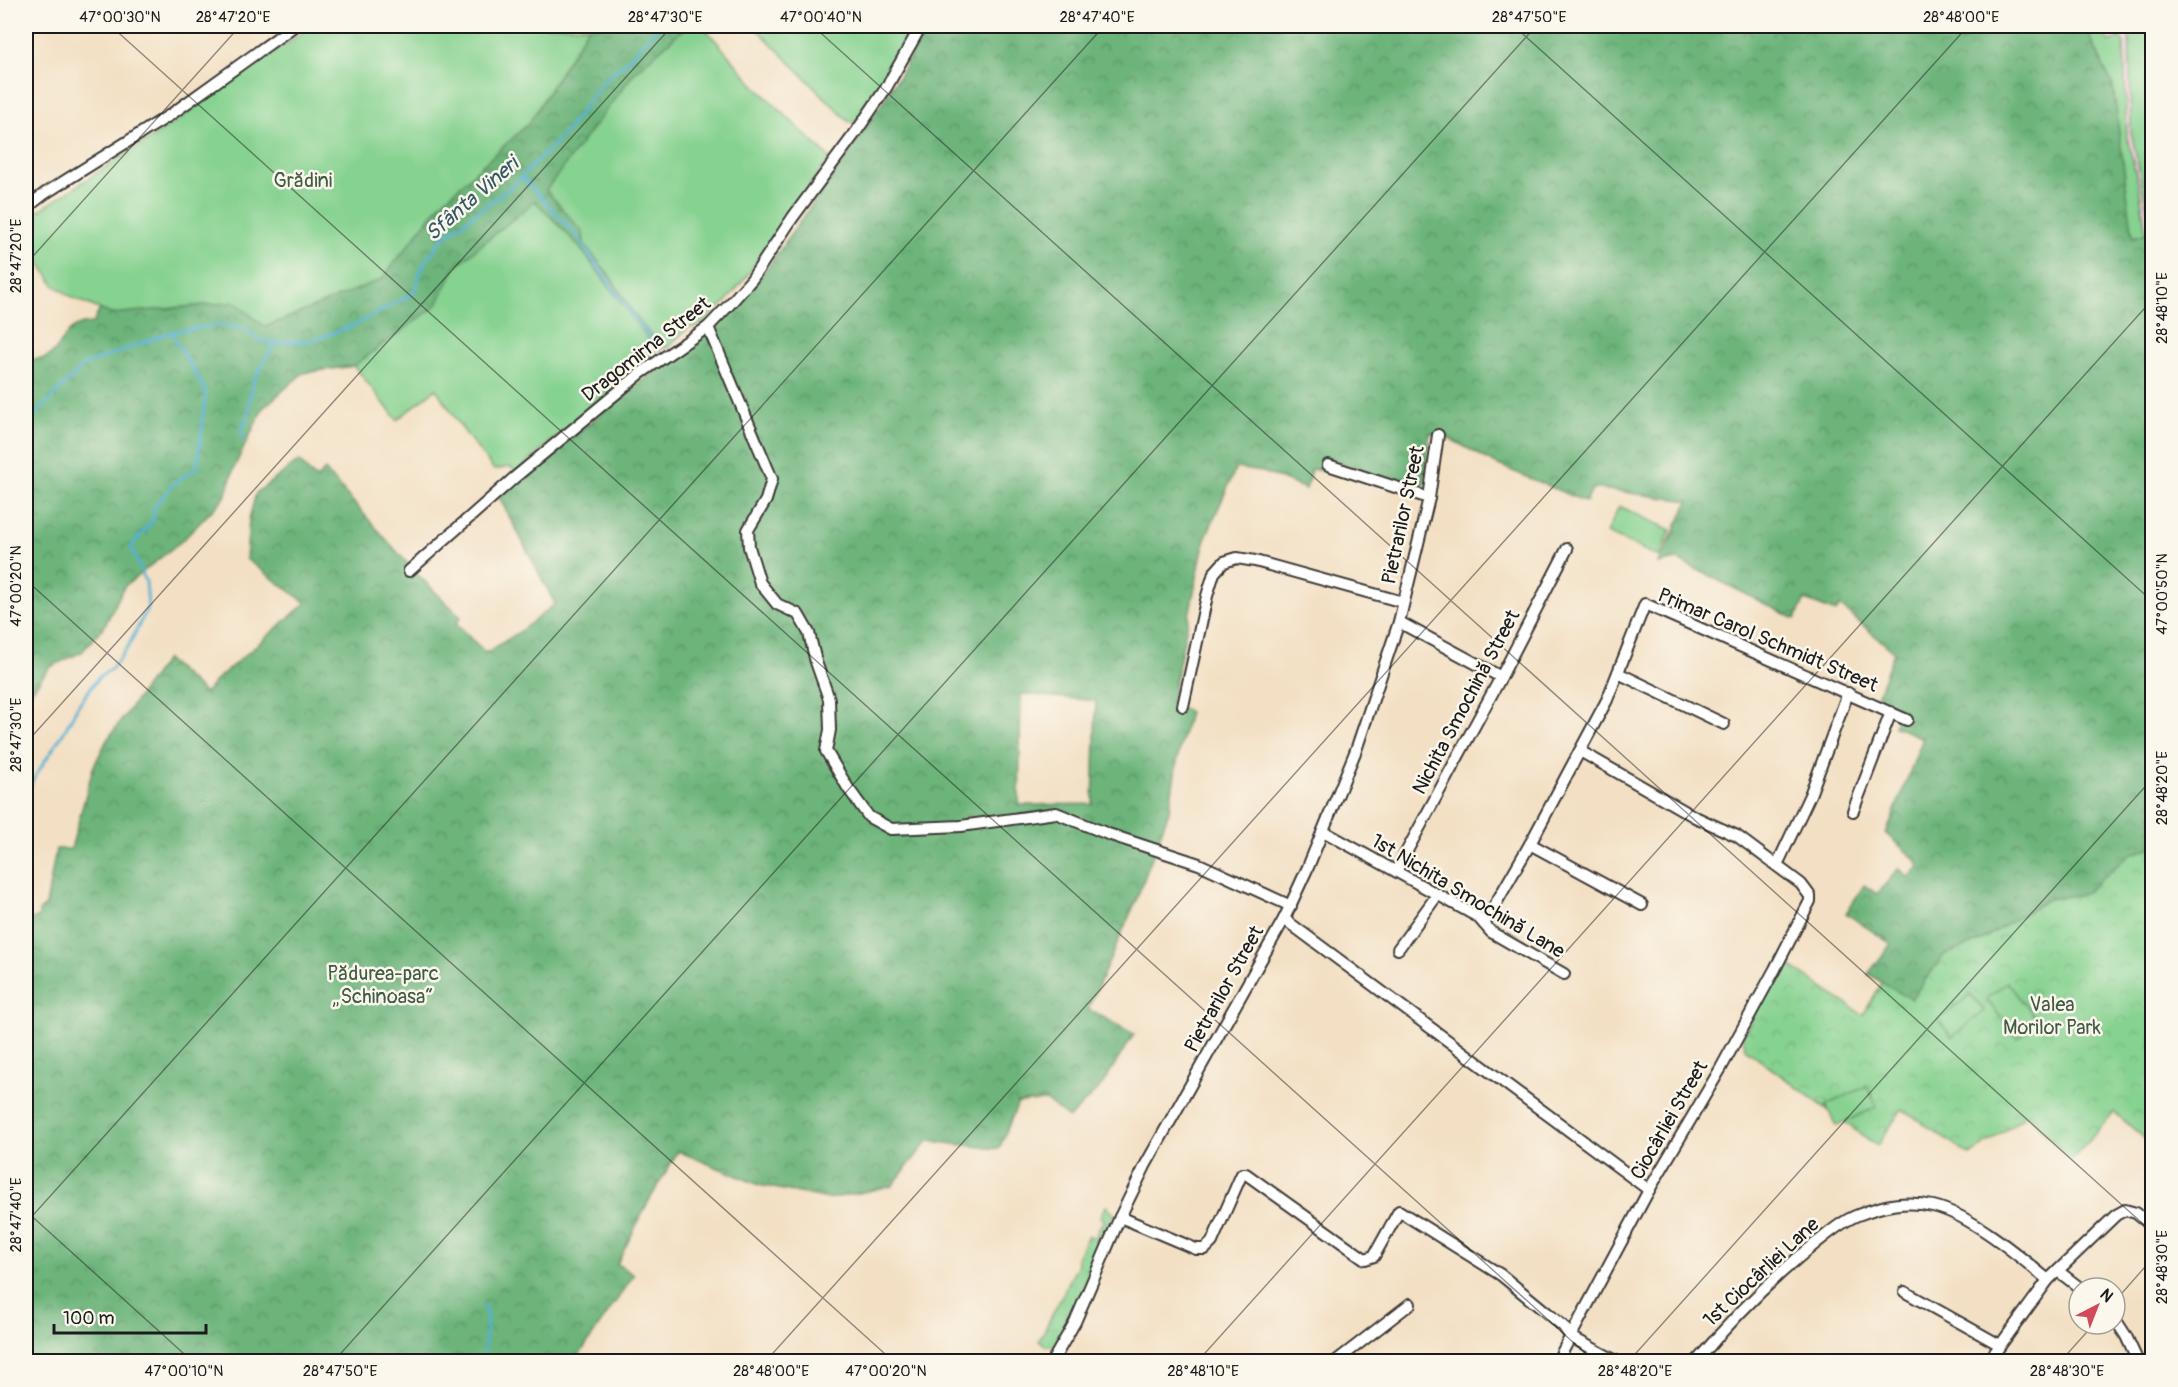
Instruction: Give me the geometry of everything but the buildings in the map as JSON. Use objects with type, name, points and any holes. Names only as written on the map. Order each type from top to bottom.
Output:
[{"type":"street","points":[[26,208],[44,194],[170,115],[294,26]]},
{"type":"street","name":"Dragomirna Street","points":[[409,571],[481,505],[641,373],[708,327],[752,279],[793,217],[886,88],[921,26]]},
{"type":"street","points":[[708,327],[772,479],[766,500],[748,530],[749,547],[760,583],[777,604],[798,614],[809,633],[829,699],[830,730],[826,751],[869,817],[891,829],[961,826],[1056,813],[1108,834],[1198,864],[1291,906]]},
{"type":"street","name":"Pietrarilor Street","points":[[1052,1362],[1075,1322],[1120,1217],[1146,1164],[1291,906],[1323,831],[1356,750],[1399,622],[1430,498],[1438,435]]},
{"type":"street","points":[[1328,465],[1430,498]]},
{"type":"street","name":"Nichita Smochină Street","points":[[1396,871],[1567,549]]},
{"type":"street","name":"Pietrarilor Street","points":[[1183,706],[1207,596],[1214,573],[1224,562],[1237,558],[1255,561],[1403,602]]},
{"type":"street","name":"Primar Carol Schmidt Street","points":[[1484,924],[1530,844],[1607,699],[1645,604],[1907,720]]},
{"type":"street","points":[[1399,622],[1501,677]]},
{"type":"street","points":[[1618,673],[1724,724]]},
{"type":"street","points":[[1580,751],[1695,818],[1737,836],[1777,865],[1810,795],[1848,693]]},
{"type":"street","points":[[1853,811],[1892,712]]},
{"type":"street","name":"1st Nichita Smochină Lane","points":[[1323,831],[1478,917],[1491,932],[1564,974]]},
{"type":"street","points":[[1530,844],[1642,905]]},
{"type":"street","name":"Ciocârliei Street","points":[[1557,1362],[1649,1190],[1726,1058],[1808,908],[1810,896],[1801,884],[1777,865]]},
{"type":"street","points":[[1398,949],[1438,894]]},
{"type":"street","points":[[1284,919],[1649,1190]]},
{"type":"street","points":[[1120,1217],[1196,1249],[1205,1249],[1212,1242],[1242,1174],[1246,1174],[1365,1259],[1374,1256],[1399,1211],[1501,1275],[1563,1326],[1571,1337],[1618,1362]]},
{"type":"street","name":"1st Ciocârliei Lane","points":[[1696,1362],[1755,1298],[1808,1249],[1835,1228],[1856,1216],[1891,1204],[1912,1202],[1935,1207],[1960,1217],[2014,1252],[2048,1280]]},
{"type":"street","points":[[1988,1362],[2048,1280],[2116,1215],[2125,1210],[2136,1213],[2152,1226]]},
{"type":"street","points":[[2058,1271],[2067,1278]]},
{"type":"street","points":[[1905,1292],[2000,1345]]},
{"type":"street","points":[[1335,1362],[1410,1304]]},
{"type":"street","points":[[2126,1336],[2138,1362]]},
{"type":"shaded area","points":[[2085,26],[2152,26],[2152,231],[2143,234],[2123,170],[2113,86]]},
{"type":"green space","name":"Grădini","points":[[312,26],[589,26],[529,123],[440,204],[382,279],[265,327],[235,302],[111,314],[73,298],[54,285],[26,241],[26,219],[162,131]]},
{"type":"green space","points":[[589,26],[687,26],[635,72],[627,84],[574,220],[583,232],[584,244],[610,276],[633,313],[661,348],[656,349],[577,244],[535,201],[456,266],[437,306],[354,366],[303,373],[263,408],[234,468],[225,497],[184,539],[124,587],[105,625],[82,652],[50,667],[26,698],[26,359],[43,359],[51,354],[75,327],[93,323],[100,309],[111,314],[235,302],[266,327],[382,279],[440,204],[529,123]]},
{"type":"green space","points":[[687,26],[703,26],[756,87],[830,158],[725,303],[700,325],[688,328],[667,348],[661,348],[633,313],[610,276],[584,244],[583,232],[546,190],[635,72]]},
{"type":"green space","points":[[754,26],[914,26],[903,48],[855,123],[848,121]]},
{"type":"green space","name":"Pădurea-parc „Schinoasa“","points":[[927,26],[1083,26],[1087,29],[1091,26],[1941,26],[1961,41],[1979,26],[2085,26],[2113,86],[2133,237],[2152,231],[2152,847],[2128,856],[2084,894],[2048,899],[1978,942],[1944,955],[1911,1000],[1868,974],[1891,944],[1846,913],[1864,885],[1877,894],[1899,868],[1908,877],[1919,867],[1916,860],[1886,834],[1923,738],[1894,726],[1900,709],[1876,699],[1894,652],[1840,606],[1836,612],[1805,600],[1795,619],[1678,560],[1658,564],[1689,501],[1593,488],[1586,502],[1496,464],[1447,437],[1430,433],[1423,492],[1325,459],[1321,471],[1311,469],[1306,489],[1263,472],[1236,468],[1205,539],[1171,702],[1189,712],[1178,756],[1169,811],[1136,901],[1088,1009],[1134,1034],[1102,1085],[1069,1118],[1046,1101],[1018,1103],[999,1149],[928,1141],[892,1186],[829,1199],[759,1185],[678,1151],[646,1206],[617,1264],[634,1275],[575,1361],[26,1361],[26,919],[39,918],[39,911],[46,906],[56,849],[71,849],[93,768],[107,740],[166,659],[205,693],[217,679],[306,603],[246,559],[249,519],[256,493],[299,461],[316,479],[325,470],[415,572],[461,617],[456,624],[486,653],[518,633],[555,604],[499,497],[661,365],[717,326],[755,285],[858,140],[898,78]],"holes":[[[1021,694],[1096,701],[1093,804],[1019,805]]]},
{"type":"green space","points":[[1941,26],[1979,26],[1961,42]]},
{"type":"green space","points":[[2085,26],[2101,26],[2110,42],[2120,37],[2124,44],[2127,137],[2140,191],[2146,233],[2133,237],[2113,86]]},
{"type":"green space","points":[[2129,26],[2137,26],[2141,33],[2152,27],[2151,226],[2131,132]]},
{"type":"green space","points":[[535,201],[577,244],[656,349],[643,364],[516,472],[510,467],[494,470],[466,434],[436,389],[397,420],[354,366],[436,306],[456,266]]},
{"type":"green space","points":[[1619,506],[1671,530],[1659,557],[1607,533]]},
{"type":"green space","name":"Valea Morilor Park","points":[[2152,847],[2152,1145],[2114,1112],[2071,1161],[2028,1114],[1970,1155],[1902,1109],[1877,1146],[1745,1049],[1743,1036],[1783,961],[1863,1015],[1882,983],[1911,999],[1944,955],[1978,942],[2048,899],[2084,894],[2128,856]]},
{"type":"green space","points":[[2007,982],[2039,1022],[2018,1038],[1986,999]]},
{"type":"green space","points":[[1971,994],[1984,1011],[1952,1037],[1938,1020]]},
{"type":"green space","points":[[1867,1086],[1877,1107],[1836,1126],[1826,1105]]},
{"type":"green space","points":[[1106,1206],[1114,1214],[1113,1224],[1067,1330],[1057,1347],[1046,1346],[1039,1341],[1078,1264],[1077,1258],[1088,1235],[1094,1238],[1104,1219],[1100,1217]]},
{"type":"waterway","name":"Sfânta Vineri","points":[[26,424],[84,365],[171,332],[221,325],[244,328],[260,341],[275,343],[313,340],[355,325],[414,293],[423,265],[443,238],[512,186],[565,133],[607,77],[627,61],[659,26]]},
{"type":"waterway","points":[[522,177],[576,235],[660,351]]},
{"type":"waterway","points":[[26,801],[32,781],[79,704],[98,678],[112,668],[128,647],[148,607],[146,582],[131,547],[153,520],[155,506],[174,483],[197,468],[206,392],[171,332]]},
{"type":"waterway","points":[[245,440],[241,430],[247,418],[253,382],[275,343]]},
{"type":"waterway","points":[[483,1362],[487,1318],[484,1306]]}]
